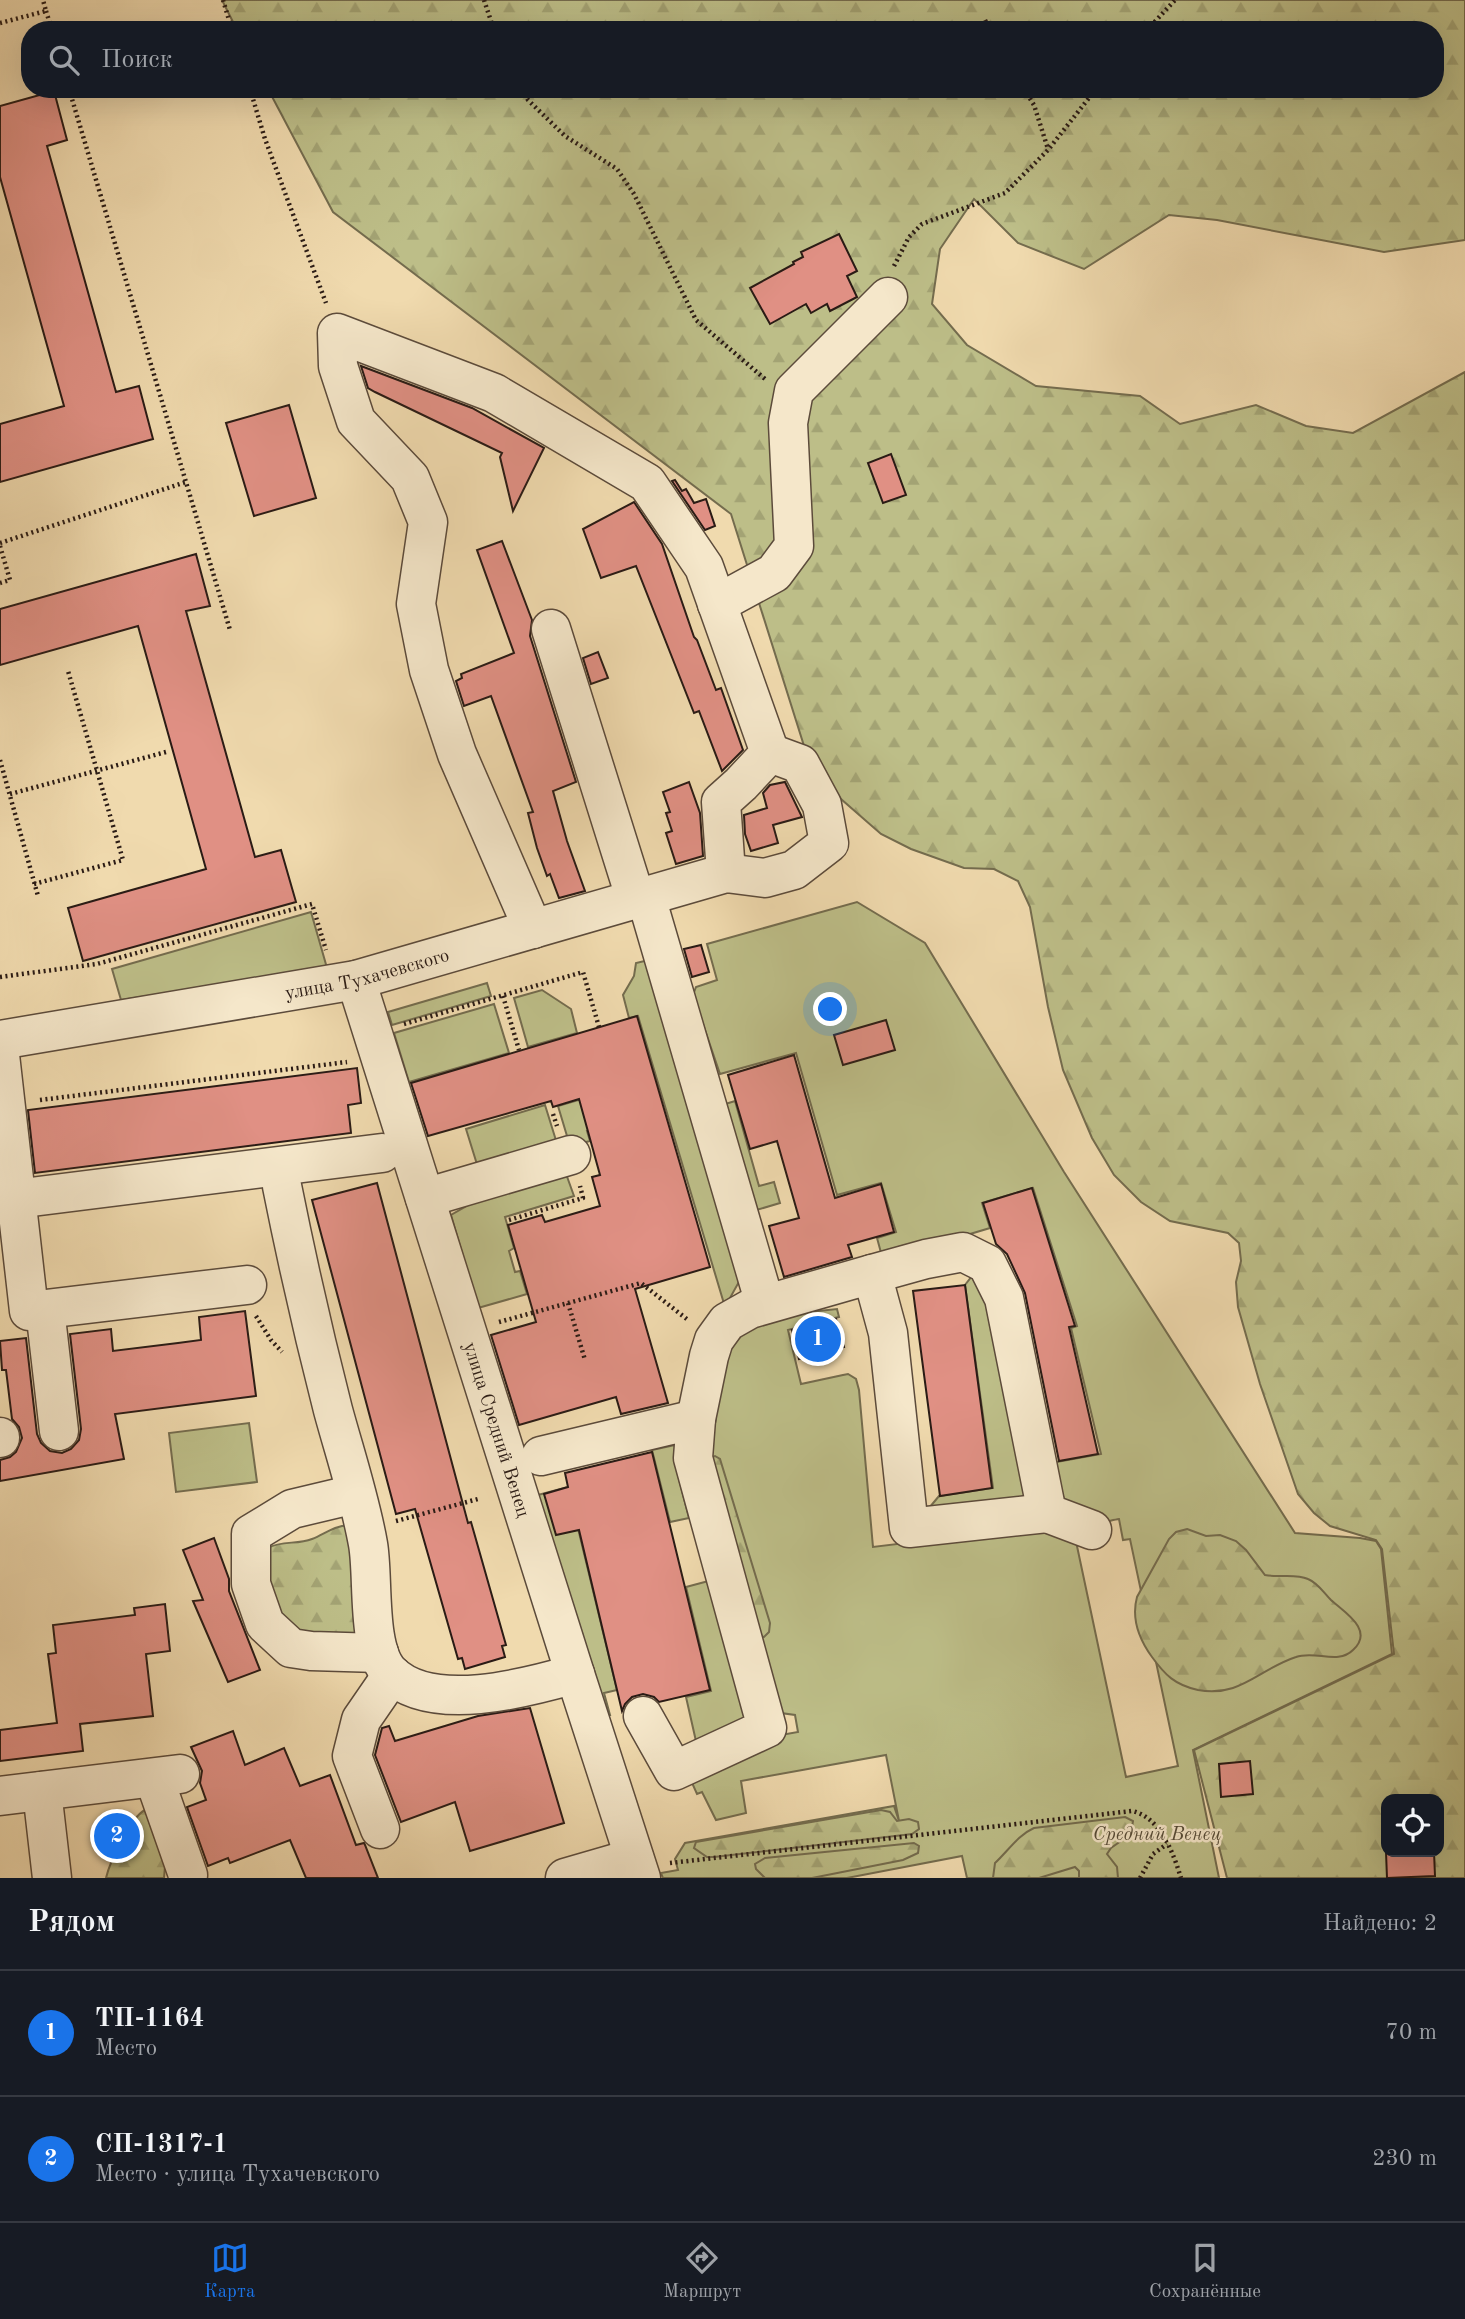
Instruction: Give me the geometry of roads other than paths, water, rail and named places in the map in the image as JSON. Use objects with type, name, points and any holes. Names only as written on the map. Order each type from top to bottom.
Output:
[{"type":"street","points":[[717,604],[774,573],[794,546],[788,423],[794,391],[888,297]]},
{"type":"street","points":[[533,929],[457,754],[429,670],[416,604],[428,522],[410,478],[356,421],[338,366],[337,332],[494,393],[646,483],[704,567],[770,753]]},
{"type":"street","points":[[551,629],[641,898],[765,1304]]},
{"type":"street","points":[[770,753],[800,764],[822,805],[829,843],[794,870],[765,878],[726,873],[721,802],[741,785],[770,753]]},
{"type":"street","name":"улица Тухачевского","points":[[0,1040],[346,982],[726,873]]},
{"type":"street","name":"улица Средний Венец","points":[[346,982],[373,1033],[638,1867]]},
{"type":"street","points":[[0,1055],[6,1105],[8,1200],[24,1311],[59,1431]]},
{"type":"street","points":[[8,1200],[383,1153]]},
{"type":"street","points":[[425,1198],[462,1172],[571,1155]]},
{"type":"street","points":[[282,1186],[300,1277],[369,1545],[374,1626],[385,1664],[361,1720],[352,1756],[380,1829]]},
{"type":"street","points":[[643,1716],[674,1771],[767,1728],[693,1458],[696,1419],[714,1340],[727,1322],[739,1314],[765,1304],[926,1259],[963,1252],[987,1264],[1004,1298],[1048,1513]]},
{"type":"street","points":[[872,1274],[888,1333],[909,1528],[1048,1513],[1092,1530]]},
{"type":"street","points":[[24,1311],[242,1285]]},
{"type":"street","points":[[541,1457],[696,1419]]},
{"type":"street","points":[[360,1511],[292,1509],[251,1534],[251,1584],[265,1624],[290,1648],[385,1664],[415,1688],[453,1695],[474,1695],[530,1687],[575,1674]]},
{"type":"street","points":[[0,1796],[167,1776],[188,1875]]},
{"type":"street","points":[[42,1791],[52,1878]]},
{"type":"street","points":[[565,1878],[638,1867]]},
{"type":"place","name":"ТП-1164","points":[[818,1339]]},
{"type":"place","name":"СП-1317-1","points":[[117,1836]]},
{"type":"park label","name":"Средний Венец","points":[[1157,1833]]}]
